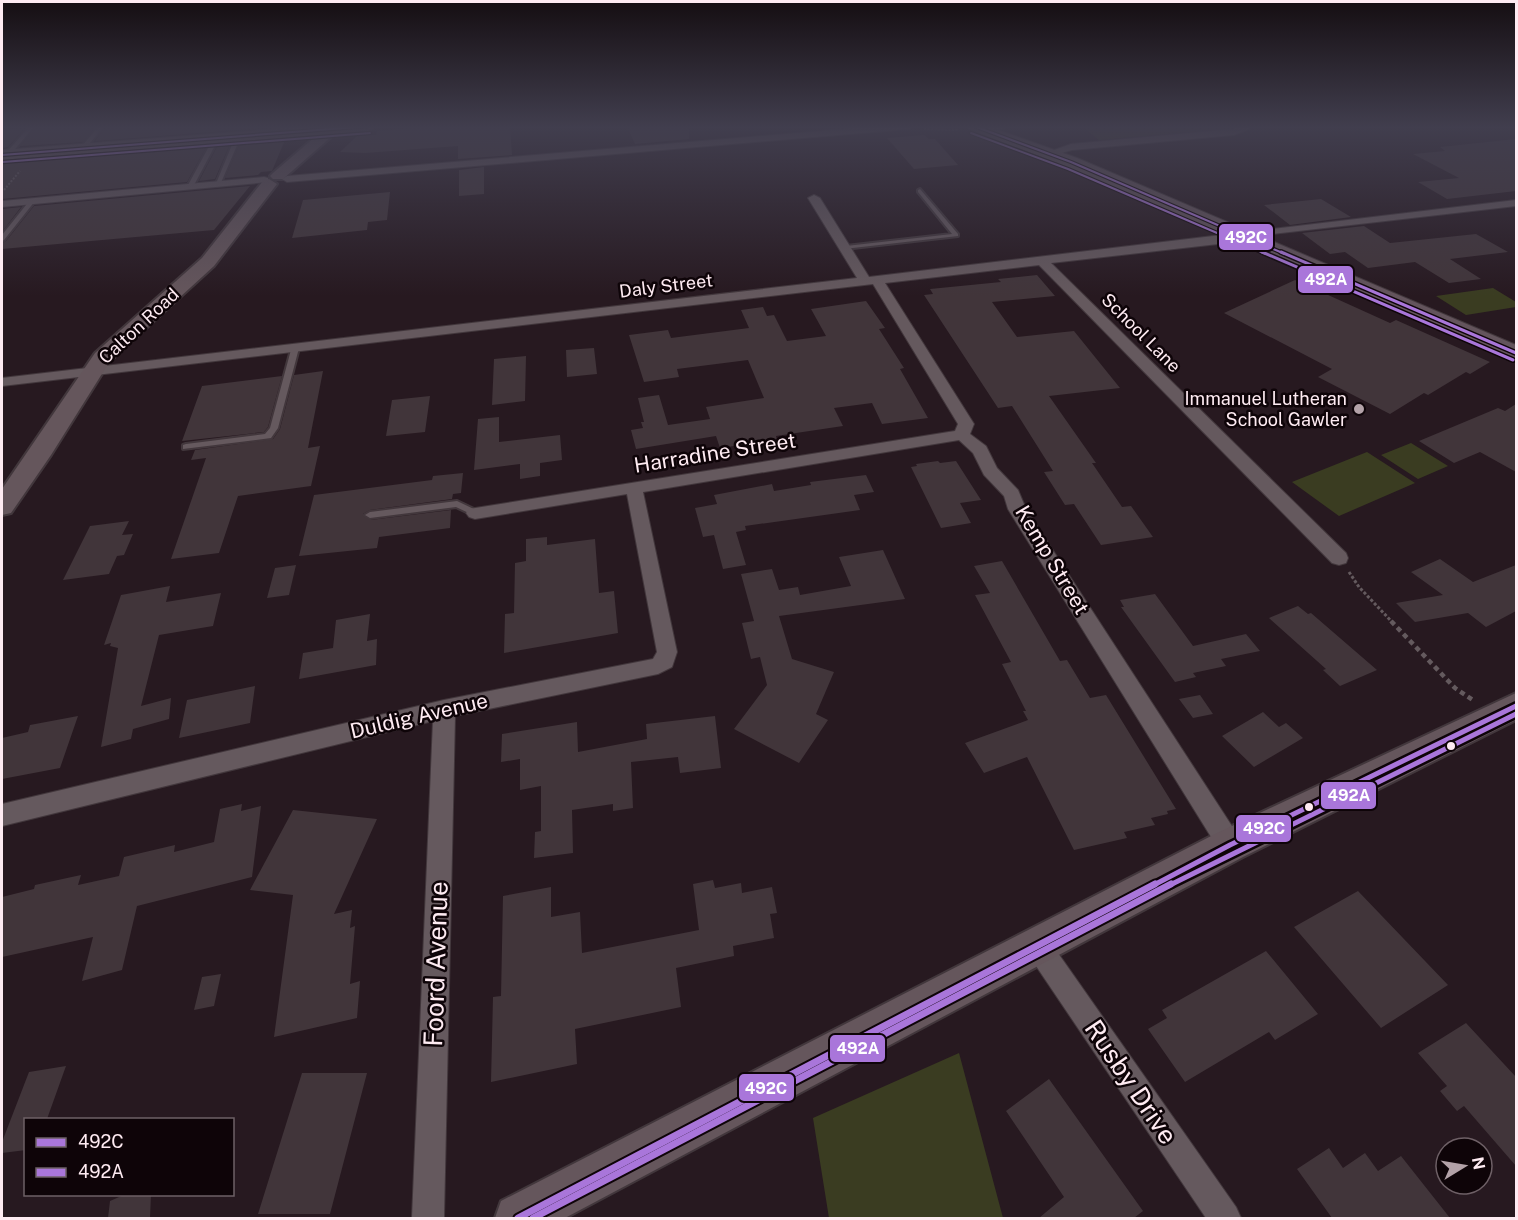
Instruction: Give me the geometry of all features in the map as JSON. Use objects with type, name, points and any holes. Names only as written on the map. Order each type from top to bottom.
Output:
[{"type":"main road","name":"Calton Road","points":[[2,507],[39,455],[92,371],[118,342],[208,262],[272,183]]},
{"type":"main road","points":[[1122,183],[1516,353]]},
{"type":"main road","points":[[519,1218],[1230,845],[1506,711]]},
{"type":"street","points":[[2,204],[32,207],[241,183]]},
{"type":"street","points":[[814,198],[846,248],[872,281],[966,424],[962,435]]},
{"type":"street","name":"Daly Street","points":[[2,382],[1043,262],[1227,239],[1244,234],[1516,203]]},
{"type":"street","name":"School Lane","points":[[1043,262],[1198,420],[1339,558]]},
{"type":"street","name":"Harradine Street","points":[[475,513],[962,435]]},
{"type":"street","name":"Kemp Street","points":[[962,435],[980,450],[990,471],[1012,494],[1017,509],[1230,845]]},
{"type":"street","name":"Duldig Avenue","points":[[2,815],[444,709],[647,669],[665,661],[667,652],[634,489]]},
{"type":"street","name":"Foord Avenue","points":[[428,1218],[444,709]]},
{"type":"street","name":"Rusby Drive","points":[[1037,945],[1225,1218]]},
{"type":"lane","points":[[190,187],[192,183]]},
{"type":"lane","points":[[846,248],[957,235],[920,191]]},
{"type":"lane","points":[[2,239],[22,213],[32,207]]},
{"type":"lane","points":[[22,213],[32,207]]},
{"type":"lane","points":[[186,447],[268,436],[274,428],[295,348]]},
{"type":"lane","points":[[370,515],[457,504],[475,513]]},
{"type":"path","points":[[1339,558],[1359,587],[1455,688],[1506,711]]},
{"type":"green space","points":[[1493,288],[1516,302],[1516,307],[1466,315],[1436,296]]},
{"type":"green space","points":[[1411,443],[1448,466],[1418,479],[1381,455]]},
{"type":"green space","points":[[1367,452],[1415,483],[1339,516],[1292,482]]},
{"type":"green space","points":[[959,1053],[1003,1218],[829,1218],[813,1118]]},
{"type":"building","points":[[2,183],[177,183],[2,199]]},
{"type":"building","points":[[459,183],[484,183],[484,194],[459,196]]},
{"type":"building","points":[[1420,183],[1516,183],[1516,191],[1447,199]]},
{"type":"building","points":[[250,186],[214,230],[2,249],[2,243],[34,206]]},
{"type":"building","points":[[390,192],[387,220],[368,222],[367,230],[292,238],[303,200]]},
{"type":"building","points":[[1321,199],[1351,217],[1290,225],[1264,205]]},
{"type":"building","points":[[21,207],[2,232],[2,209]]},
{"type":"building","points":[[1364,226],[1390,243],[1476,234],[1508,252],[1450,259],[1481,279],[1449,283],[1415,262],[1368,268],[1345,252],[1330,254],[1302,233]]},
{"type":"building","points":[[1037,275],[1055,296],[992,302],[1017,337],[1074,331],[1120,388],[1049,396],[1096,463],[1092,463],[1122,507],[1131,506],[1153,537],[1101,545],[1074,504],[1065,505],[1044,472],[1053,471],[1012,406],[998,408],[924,295],[933,294],[930,289],[1001,282],[998,279]]},
{"type":"building","points":[[1295,280],[1390,323],[1396,320],[1490,362],[1470,374],[1466,372],[1428,395],[1424,393],[1390,414],[1318,377],[1332,369],[1224,313]]},
{"type":"building","points":[[866,301],[885,328],[879,329],[904,368],[900,369],[928,418],[882,424],[872,403],[834,408],[843,426],[776,436],[777,440],[720,448],[716,436],[636,449],[631,430],[643,428],[641,422],[644,422],[638,398],[659,395],[668,425],[710,419],[706,407],[764,398],[748,360],[677,369],[679,377],[644,382],[629,335],[668,330],[671,338],[749,328],[741,310],[763,307],[767,316],[774,315],[787,341],[826,336],[811,309]]},
{"type":"building","points":[[594,348],[597,374],[567,377],[566,350]]},
{"type":"building","points":[[526,356],[525,401],[492,405],[494,359]]},
{"type":"building","points":[[323,371],[308,448],[320,446],[311,486],[238,496],[219,553],[171,559],[206,458],[191,460],[195,450],[273,439],[280,429],[294,375]]},
{"type":"building","points":[[282,376],[268,427],[264,432],[182,441],[202,386]]},
{"type":"building","points":[[430,396],[425,432],[386,436],[392,400]]},
{"type":"building","points":[[1516,404],[1516,472],[1480,452],[1454,463],[1419,441],[1498,408],[1505,411]]},
{"type":"building","points":[[499,417],[499,442],[560,435],[562,460],[540,463],[540,476],[520,479],[520,464],[474,470],[478,419]]},
{"type":"building","points":[[938,461],[940,463],[956,461],[981,500],[960,503],[971,523],[941,528],[911,467],[917,466],[916,464]]},
{"type":"building","points":[[463,473],[461,493],[453,494],[452,499],[370,510],[363,514],[370,520],[451,510],[450,528],[379,537],[377,548],[299,556],[314,495],[432,480],[433,476]]},
{"type":"building","points":[[866,475],[874,492],[854,495],[860,510],[745,526],[746,530],[736,532],[746,565],[723,569],[714,535],[703,537],[695,508],[717,504],[714,495],[772,484],[774,491],[811,485],[810,482]]},
{"type":"building","points":[[129,521],[122,535],[133,534],[124,555],[117,556],[109,574],[63,580],[90,526]]},
{"type":"building","points":[[547,537],[547,545],[595,539],[599,593],[614,591],[618,633],[504,653],[505,614],[514,613],[515,563],[526,561],[526,539]]},
{"type":"building","points":[[883,550],[905,599],[779,616],[792,659],[834,672],[816,714],[828,720],[799,763],[734,729],[767,685],[760,657],[751,659],[742,623],[754,621],[741,574],[772,569],[779,590],[798,587],[800,595],[851,586],[839,557]]},
{"type":"building","points":[[1440,559],[1473,582],[1516,565],[1516,611],[1486,627],[1468,613],[1415,622],[1396,603],[1443,595],[1411,572]]},
{"type":"building","points":[[1002,561],[1060,661],[1067,660],[1090,698],[1106,695],[1176,809],[1167,811],[1168,814],[1151,818],[1155,825],[1124,832],[1127,838],[1074,850],[1027,757],[984,773],[965,743],[1028,720],[1023,711],[1026,711],[1002,664],[1011,662],[975,595],[990,593],[974,566]]},
{"type":"building","points":[[296,565],[289,595],[267,598],[275,568]]},
{"type":"building","points":[[170,586],[166,602],[221,593],[213,626],[159,635],[141,706],[171,698],[169,719],[133,729],[131,739],[101,747],[118,648],[110,646],[111,643],[104,645],[121,595]]},
{"type":"building","points":[[1155,594],[1193,646],[1246,634],[1260,651],[1221,659],[1226,666],[1193,673],[1196,677],[1175,682],[1121,607],[1124,607],[1120,600]]},
{"type":"building","points":[[1298,606],[1308,614],[1311,613],[1377,670],[1340,686],[1323,670],[1326,669],[1269,618]]},
{"type":"building","points":[[370,614],[367,641],[377,639],[376,665],[299,679],[303,653],[333,648],[336,620]]},
{"type":"building","points":[[255,686],[250,723],[179,738],[187,700]]},
{"type":"building","points":[[1200,695],[1213,714],[1193,718],[1179,699]]},
{"type":"building","points":[[1263,712],[1279,727],[1286,723],[1303,738],[1254,767],[1222,736]]},
{"type":"building","points":[[78,716],[60,768],[2,779],[2,738],[28,732],[30,725]]},
{"type":"building","points":[[715,716],[721,768],[680,773],[678,757],[631,762],[633,808],[613,811],[613,804],[572,810],[573,853],[534,858],[535,832],[541,831],[541,786],[520,790],[520,759],[501,762],[502,734],[577,722],[578,752],[647,739],[646,724]]},
{"type":"building","points":[[242,804],[241,811],[261,806],[252,877],[137,906],[122,970],[82,981],[93,937],[2,957],[2,897],[34,889],[35,885],[81,875],[78,885],[119,876],[124,857],[175,845],[174,852],[214,842],[220,809]]},
{"type":"building","points":[[293,810],[377,819],[334,914],[352,910],[350,928],[355,926],[350,984],[360,981],[357,1018],[274,1037],[293,895],[250,890]]},
{"type":"building","points":[[713,880],[715,888],[741,883],[742,893],[772,887],[777,913],[770,914],[774,938],[733,946],[734,956],[676,968],[681,1007],[575,1029],[577,1064],[491,1082],[493,997],[501,996],[503,896],[551,887],[551,917],[580,912],[582,953],[699,930],[693,884]]},
{"type":"building","points":[[1358,891],[1448,985],[1381,1028],[1294,927]]},
{"type":"building","points":[[1266,951],[1318,1014],[1275,1040],[1269,1032],[1185,1082],[1148,1029],[1167,1018],[1162,1010]]},
{"type":"building","points":[[221,974],[214,1006],[194,1010],[202,977]]},
{"type":"building","points":[[1466,1023],[1516,1077],[1516,1166],[1494,1141],[1494,1136],[1490,1136],[1464,1106],[1457,1111],[1440,1091],[1447,1086],[1418,1053]]},
{"type":"building","points":[[66,1066],[47,1118],[24,1118],[24,1150],[2,1153],[2,1142],[29,1072]]},
{"type":"building","points":[[302,1073],[367,1073],[330,1214],[258,1214]]},
{"type":"building","points":[[1049,1079],[1143,1211],[1134,1218],[1039,1218],[1064,1197],[1006,1111]]},
{"type":"building","points":[[1329,1148],[1343,1168],[1365,1153],[1378,1171],[1401,1156],[1450,1218],[1332,1218],[1297,1169]]},
{"type":"building","points":[[121,1196],[151,1196],[150,1218],[108,1218],[110,1201]]},
{"type":"transit line","name":"492A","points":[[1100,183],[1513,360]]},
{"type":"transit line","name":"492C","points":[[1120,183],[1516,353]]},
{"type":"transit line","name":"492C","points":[[518,1218],[1230,845],[1516,706]]},
{"type":"transit line","name":"492A","points":[[533,1218],[1233,852],[1516,714]]},
{"type":"place","name":"Immanuel Lutheran School Gawler","points":[[1359,409]]}]
